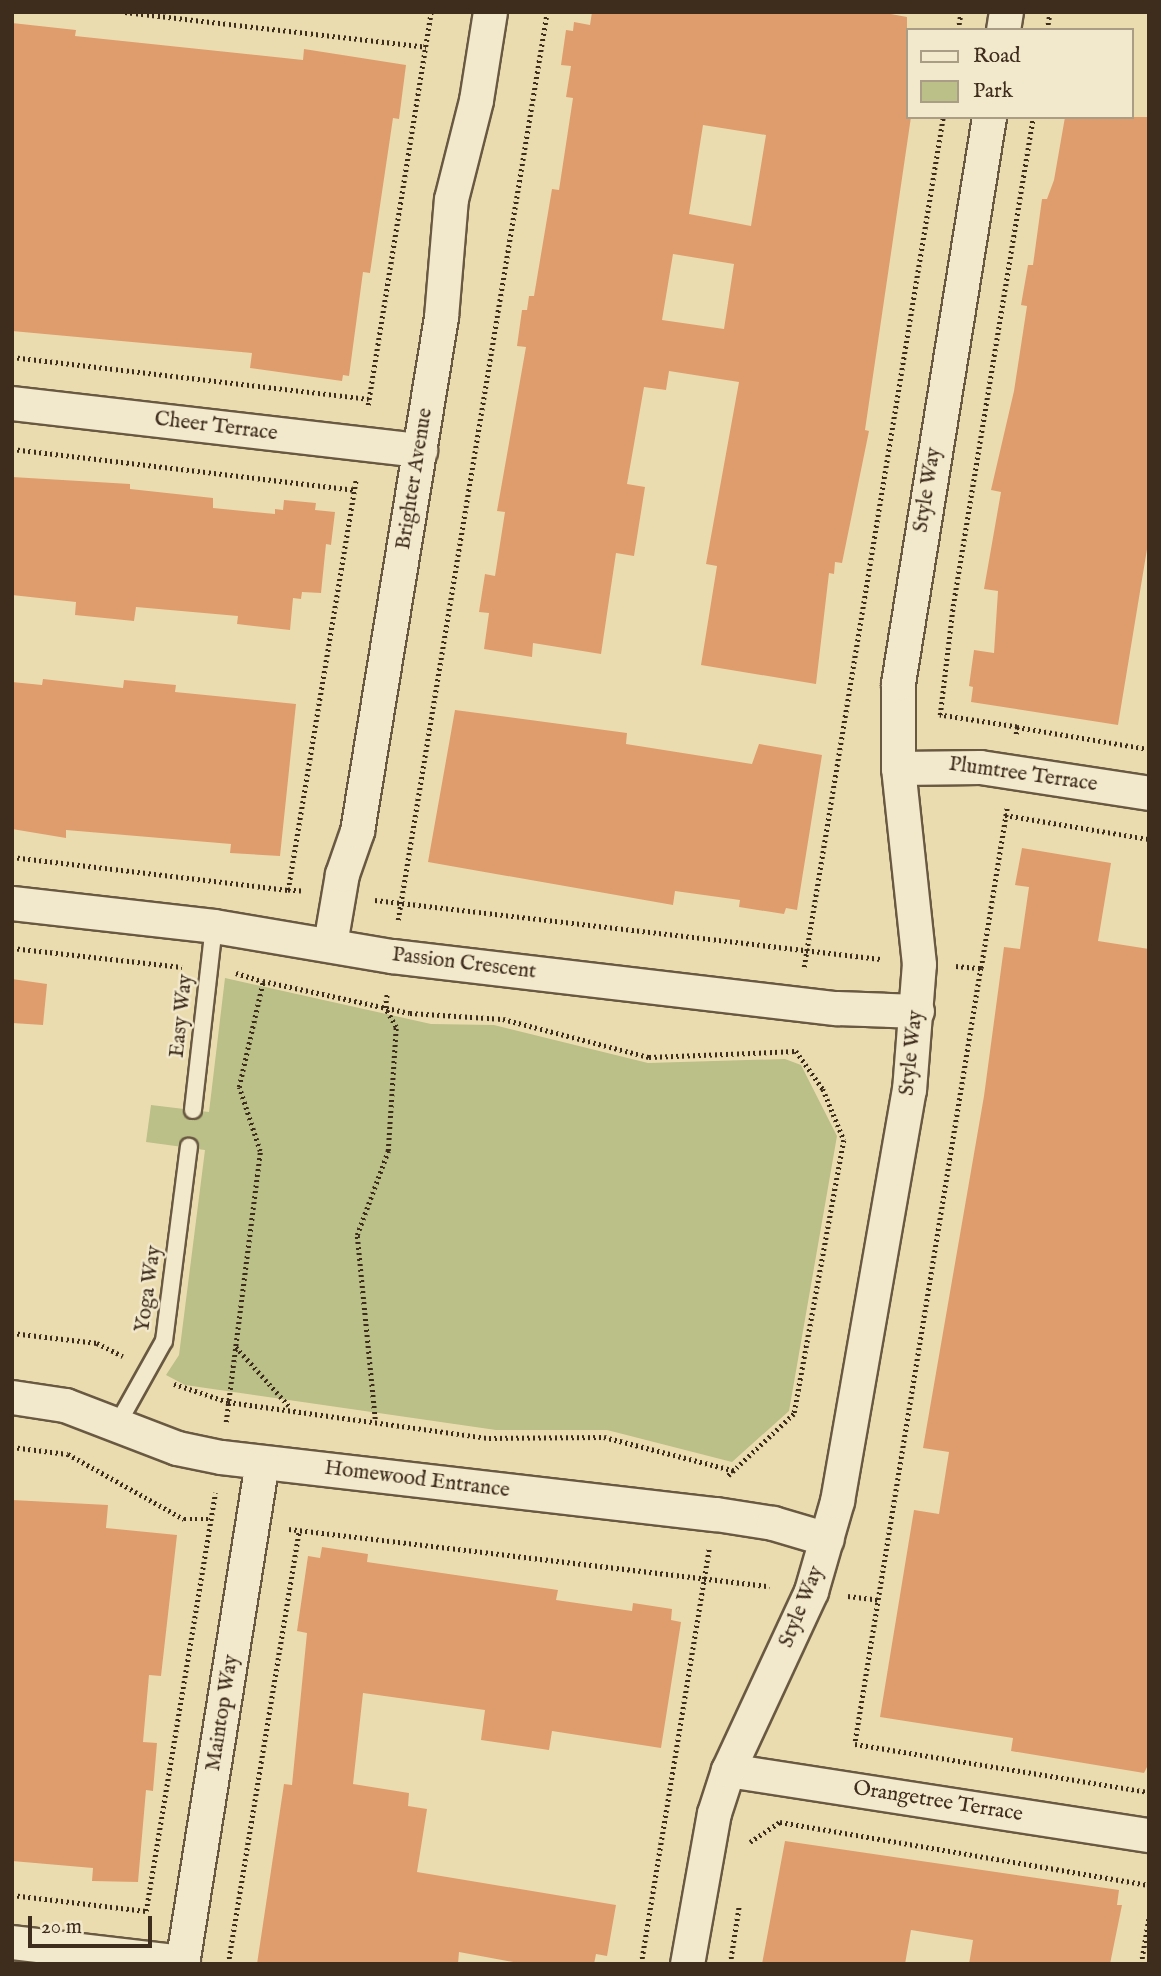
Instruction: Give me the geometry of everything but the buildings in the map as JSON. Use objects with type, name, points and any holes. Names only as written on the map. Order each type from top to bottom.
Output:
[{"type":"street","name":"Brighter Avenue","points":[[330,944],[339,895],[357,831],[441,317],[451,200],[476,100],[489,12]]},
{"type":"street","name":"Style Way","points":[[687,1964],[709,1836],[728,1770],[811,1591],[827,1539],[848,1452],[909,1090],[919,964],[898,768],[898,683],[989,119]]},
{"type":"street","name":"Cheer Terrace","points":[[12,403],[420,450]]},
{"type":"street","name":"Plumtree Terrace","points":[[898,768],[946,764],[1014,771],[1149,793]]},
{"type":"street","name":"Passion Crescent","points":[[12,903],[214,926],[392,956],[799,1003],[917,1011]]},
{"type":"street","name":"Homewood Entrance","points":[[12,1397],[65,1405],[177,1448],[221,1457],[716,1514],[773,1523],[827,1539]]},
{"type":"street","name":"Maintop Way","points":[[182,1963],[262,1462]]},
{"type":"street","name":"Orangetree Terrace","points":[[728,1770],[1149,1835]]},
{"type":"street","points":[[12,1941],[182,1963]]},
{"type":"lane","name":"Easy Way","points":[[193,1110],[214,926]]},
{"type":"lane","name":"Yoga Way","points":[[117,1425],[164,1341],[188,1147]]},
{"type":"path","points":[[125,12],[426,47]]},
{"type":"path","points":[[288,890],[431,12]]},
{"type":"path","points":[[375,1419],[357,1235],[388,1150],[396,1027],[386,1008],[392,956],[547,12]]},
{"type":"path","points":[[641,1964],[720,1483],[794,1414],[844,1140],[823,1089],[796,1051],[799,1003],[943,119]]},
{"type":"path","points":[[1033,119],[953,606],[940,715],[1149,749]]},
{"type":"path","points":[[12,357],[369,399]]},
{"type":"path","points":[[12,449],[354,490]]},
{"type":"path","points":[[1017,727],[1014,771],[855,1744],[1149,1793]]},
{"type":"path","points":[[1006,816],[1149,839]]},
{"type":"path","points":[[12,857],[919,964],[981,968]]},
{"type":"path","points":[[12,948],[209,971],[386,1008],[503,1019],[649,1057],[796,1051]]},
{"type":"path","points":[[12,1895],[146,1911],[221,1457],[260,1151],[239,1087],[263,981]]},
{"type":"path","points":[[235,1346],[291,1408]]},
{"type":"path","points":[[228,1402],[375,1419],[489,1438],[604,1437],[735,1471]]},
{"type":"path","points":[[12,1447],[68,1454],[184,1519],[211,1519],[811,1591]]},
{"type":"path","points":[[228,1964],[299,1531]]},
{"type":"path","points":[[748,1850],[751,1838],[780,1822],[1149,1885]]},
{"type":"path","points":[[730,1964],[740,1901]]},
{"type":"path","points":[[1141,1964],[1149,1916]]},
{"type":"green space","points":[[225,978],[431,1024],[494,1025],[648,1063],[785,1059],[801,1065],[837,1136],[789,1411],[732,1462],[607,1430],[496,1430],[185,1385],[166,1375],[179,1355],[205,1150],[146,1142],[151,1105],[209,1112]]}]
